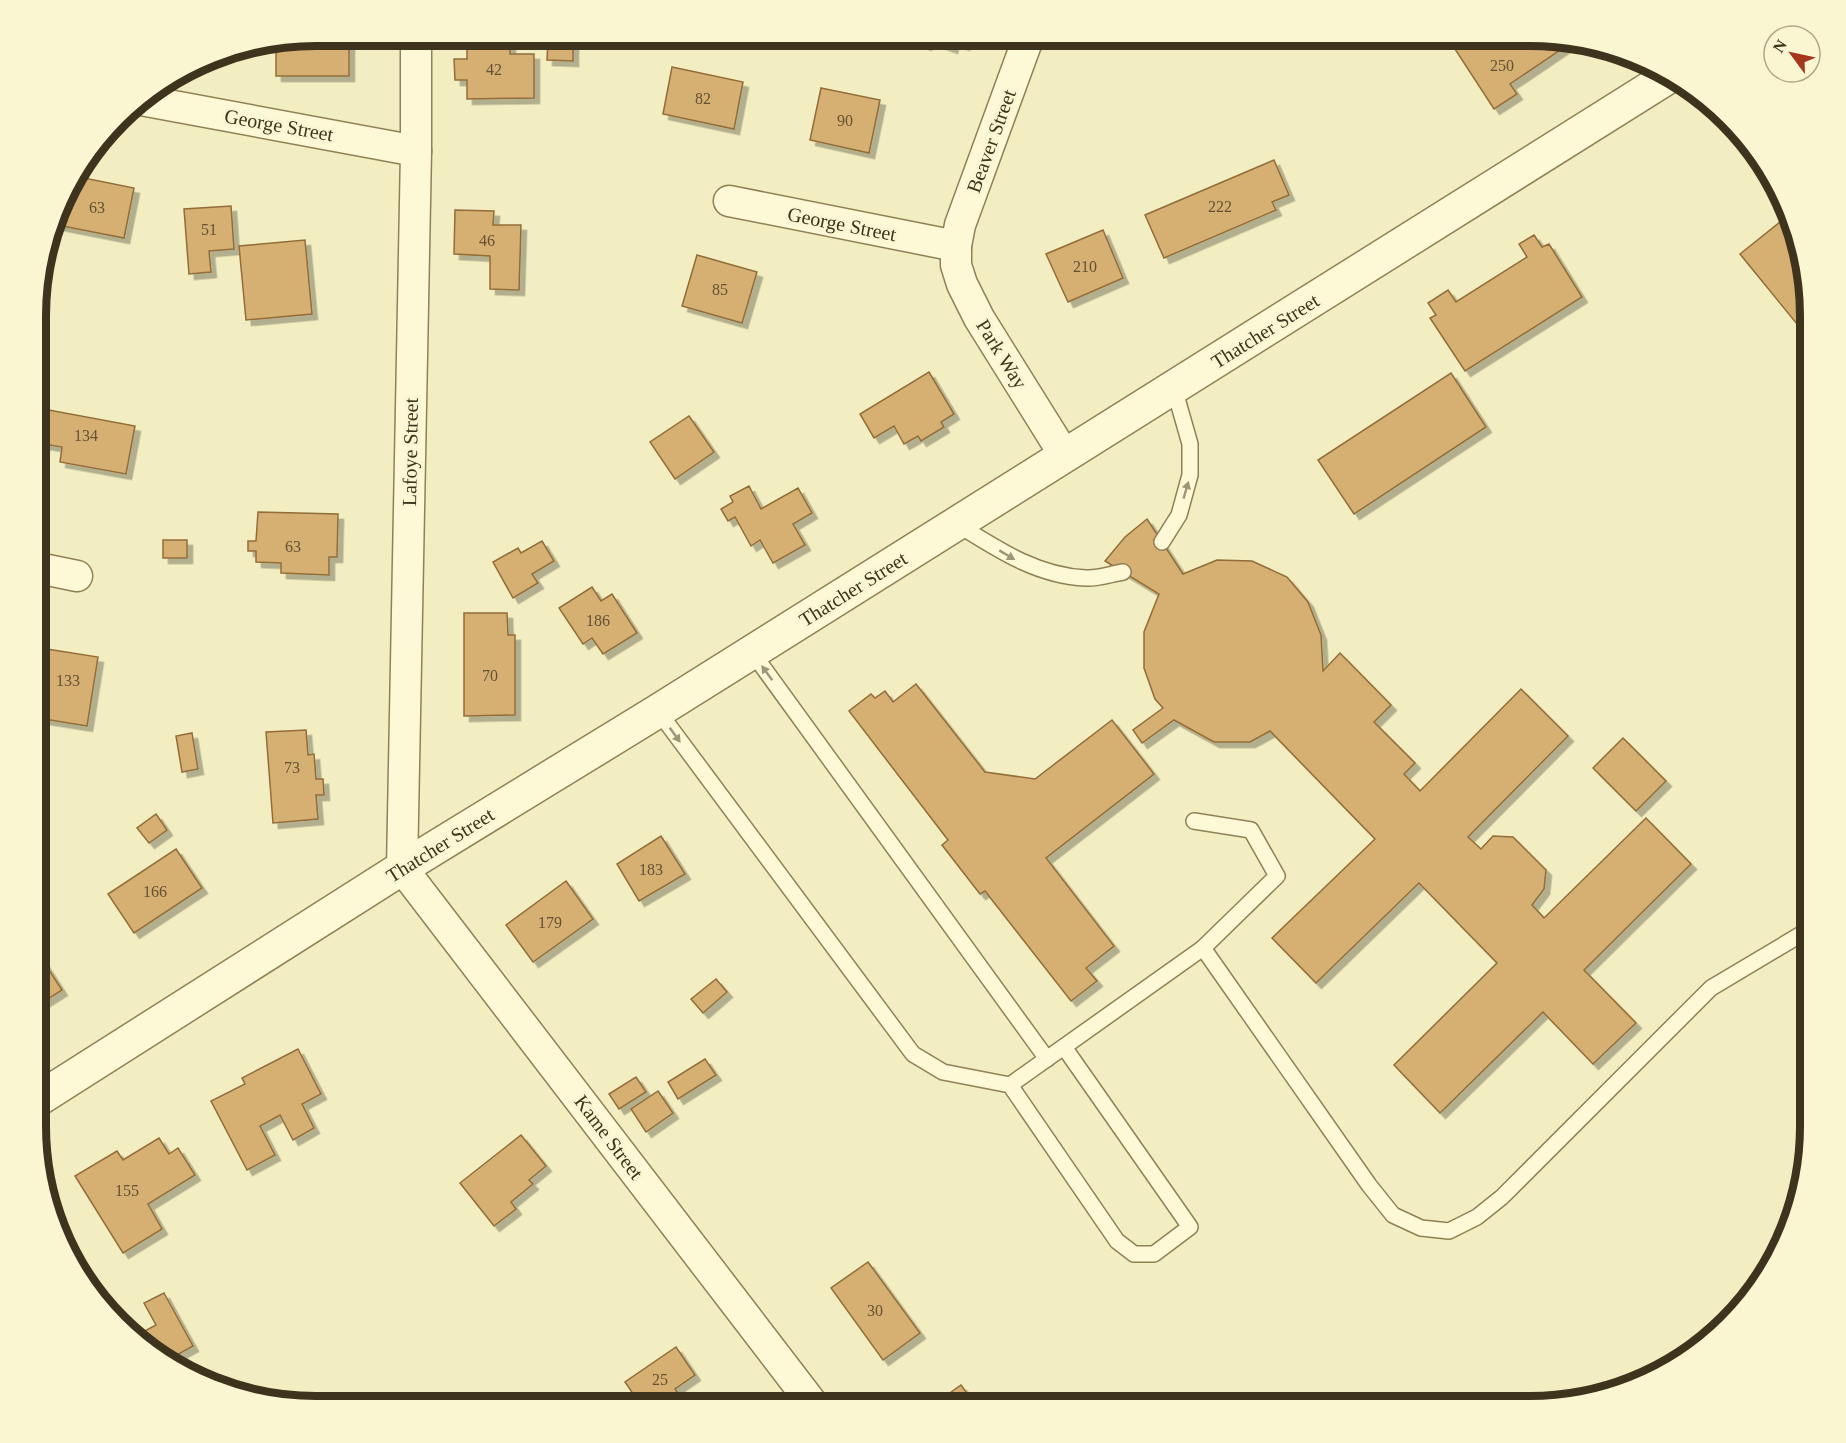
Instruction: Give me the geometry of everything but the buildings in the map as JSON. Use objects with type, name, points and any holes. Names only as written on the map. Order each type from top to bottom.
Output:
[{"type":"street","name":"Lafoye Street","points":[[402,868],[416,47]]},
{"type":"street","name":"Beaver Street","points":[[956,246],[960,225],[1025,47]]},
{"type":"street","name":"Thatcher Street","points":[[46,1094],[402,868],[957,524],[1661,81]]},
{"type":"street","name":"George Street","points":[[152,102],[416,151]]},
{"type":"street","name":"George Street","points":[[729,201],[956,246]]},
{"type":"street","name":"Park Way","points":[[956,246],[956,265],[962,284],[979,318],[1065,456]]},
{"type":"street","points":[[46,570],[77,576]]},
{"type":"street","name":"Kame Street","points":[[402,868],[807,1396]]},
{"type":"lane","points":[[1162,542],[1179,515],[1190,475],[1190,444],[1174,388]]},
{"type":"lane","points":[[957,524],[1014,559],[1050,573],[1087,579],[1123,572]]},
{"type":"lane","points":[[752,652],[1047,1059]]},
{"type":"lane","points":[[657,711],[913,1054],[943,1072],[1010,1085],[1117,1241],[1134,1254],[1154,1254],[1190,1227],[1064,1047]]},
{"type":"lane","points":[[1010,1085],[1203,948],[1277,876],[1251,830],[1194,821]]},
{"type":"lane","points":[[1203,948],[1369,1185],[1394,1215],[1421,1228],[1449,1231],[1477,1217],[1502,1197],[1711,988],[1800,935]]}]
